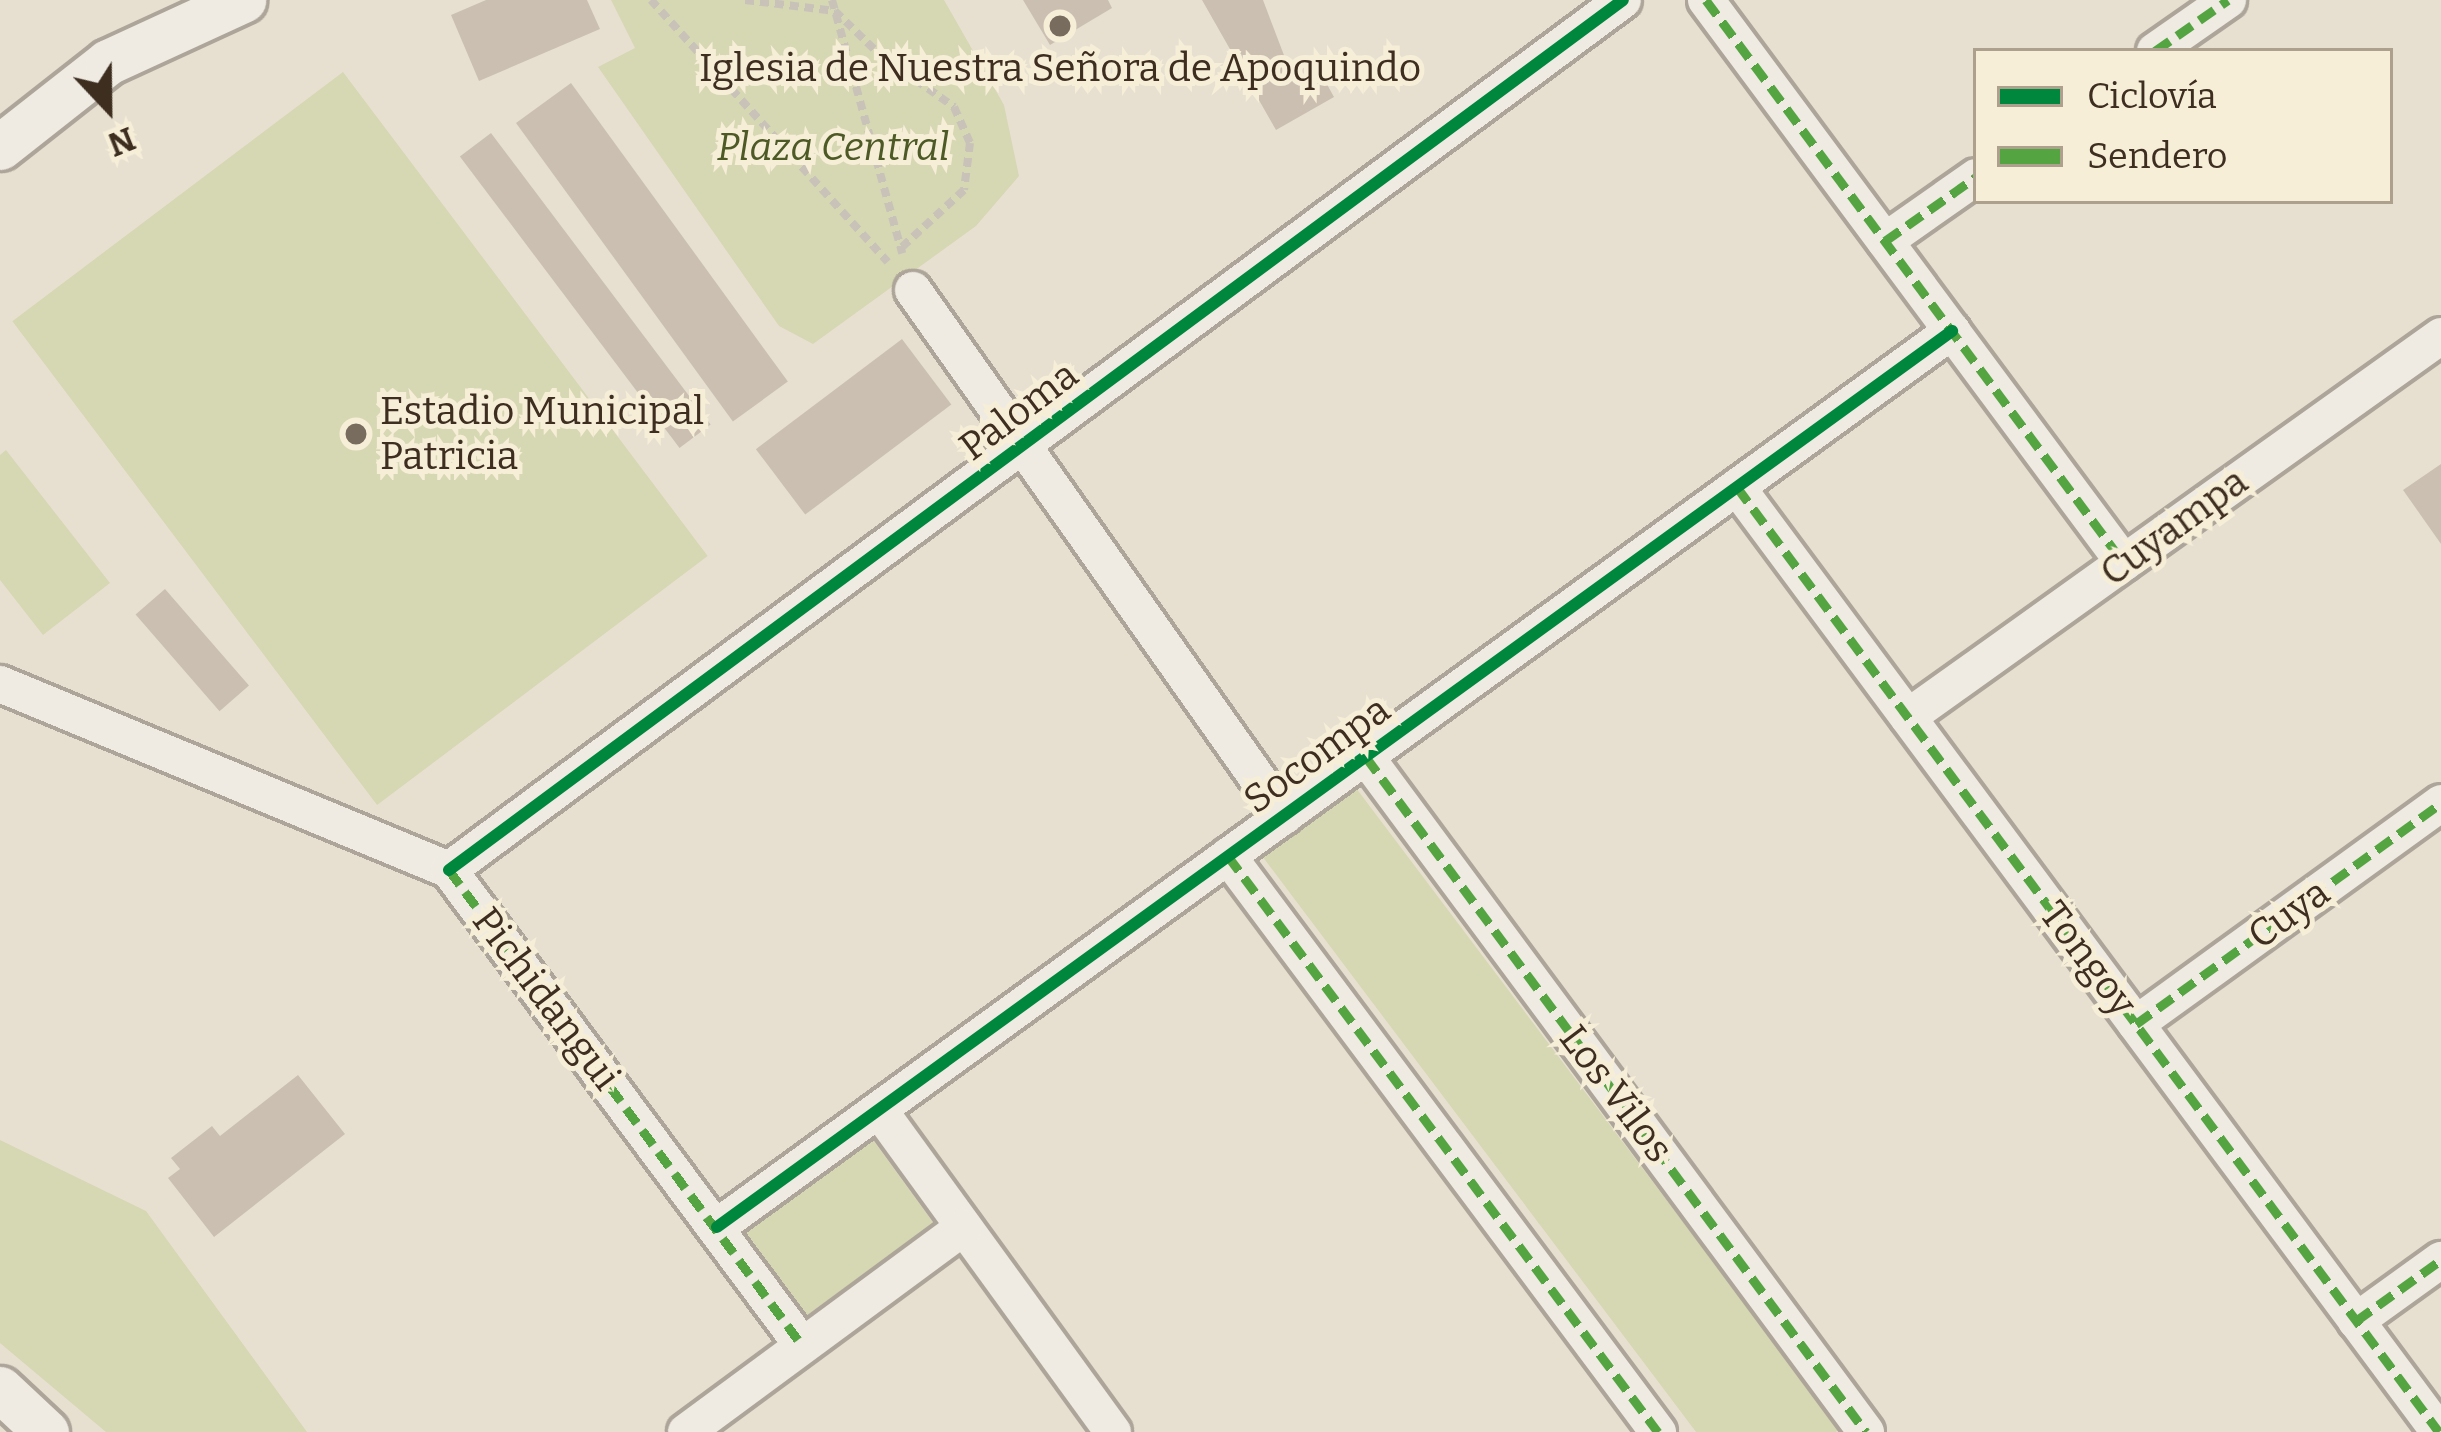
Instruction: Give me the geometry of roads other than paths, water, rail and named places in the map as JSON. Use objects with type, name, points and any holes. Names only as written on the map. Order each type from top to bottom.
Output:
[{"type":"street","points":[[7,130],[108,62],[244,0]]},
{"type":"street","name":"Paloma","points":[[449,870],[1623,0]]},
{"type":"street","points":[[1706,0],[2124,562]]},
{"type":"street","points":[[2159,48],[2228,0]]},
{"type":"street","points":[[1885,242],[1973,179]]},
{"type":"street","points":[[913,290],[1284,816]]},
{"type":"street","name":"Socompa","points":[[717,1227],[1952,331]]},
{"type":"street","name":"Cuyampa","points":[[1908,718],[2441,336]]},
{"type":"street","name":"Tongoy","points":[[1737,487],[2439,1432]]},
{"type":"street","name":"Pichidangui","points":[[0,684],[449,870],[802,1345]]},
{"type":"street","name":"Los Vilos","points":[[1366,757],[1866,1432]]},
{"type":"street","name":"Cuya","points":[[2136,1024],[2441,803]]},
{"type":"street","points":[[1228,856],[1658,1432]]},
{"type":"street","points":[[879,1110],[1113,1432]]},
{"type":"street","points":[[686,1432],[964,1227]]},
{"type":"street","points":[[2356,1321],[2441,1260]]},
{"type":"street","points":[[0,1389],[46,1432]]},
{"type":"place","name":"Iglesia de Nuestra Señora de Apoquindo","points":[[1060,26]]},
{"type":"place","name":"Estadio Municipal Patricia","points":[[356,434]]},
{"type":"park label","name":"Plaza Central","points":[[833,147]]}]
